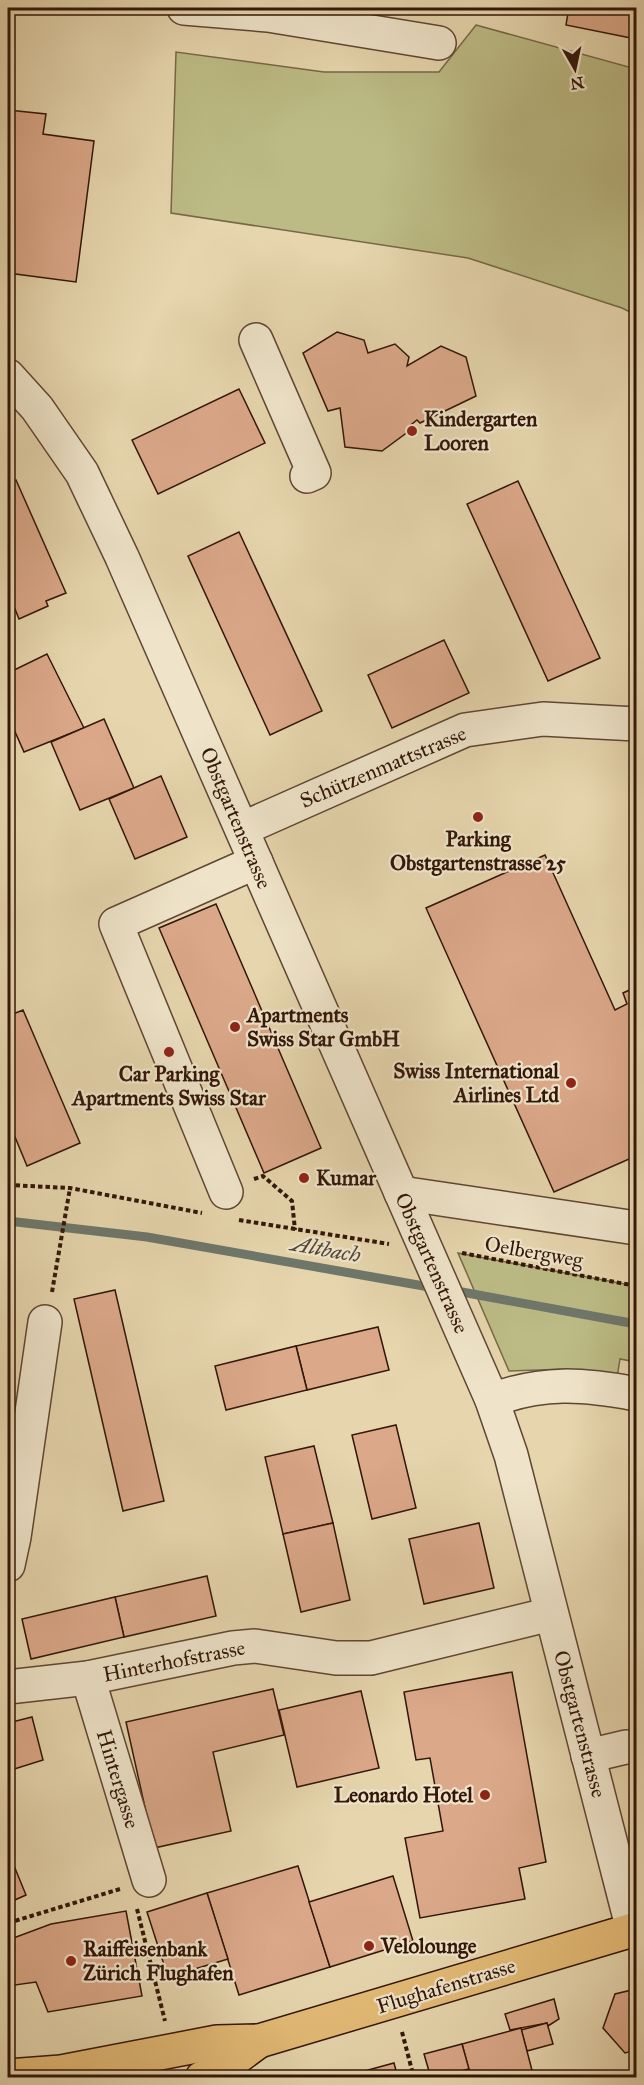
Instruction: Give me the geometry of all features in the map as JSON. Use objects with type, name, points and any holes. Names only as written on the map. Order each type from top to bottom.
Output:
[{"type":"main road","name":"Flughafenstrasse","points":[[8,2076],[61,2072],[217,2042],[259,2042],[635,1930]]},
{"type":"main road","name":"Flughafenstrasse","points":[[202,2078],[218,2071],[259,2042]]},
{"type":"street","points":[[184,8],[268,15],[439,43]]},
{"type":"street","points":[[256,340],[314,474],[307,476]]},
{"type":"street","name":"Obstgartenstrasse","points":[[8,376],[37,408],[82,473],[128,571],[492,1400],[511,1455],[550,1614],[635,1930]]},
{"type":"street","name":"Schützenmattstrasse","points":[[242,829],[465,730],[543,719],[636,724]]},
{"type":"street","points":[[226,1192],[116,924],[256,862]]},
{"type":"street","points":[[401,1193],[636,1228]]},
{"type":"street","points":[[8,1565],[45,1322]]},
{"type":"street","points":[[492,1400],[516,1391],[558,1384],[636,1394]]},
{"type":"street","name":"Hinterhofstrasse","points":[[8,1687],[88,1678],[233,1648],[255,1646],[336,1658],[371,1658],[550,1614]]},
{"type":"street","name":"Hintergasse","points":[[88,1678],[140,1883]]},
{"type":"street","points":[[588,1756],[626,1747],[636,1747]]},
{"type":"path","points":[[226,1192],[263,1176],[292,1201],[295,1230]]},
{"type":"path","points":[[45,1322],[60,1253],[70,1188]]},
{"type":"path","name":"Oelbergweg","points":[[429,1256],[451,1251],[636,1286]]},
{"type":"path","points":[[8,1923],[140,1883],[166,2028]]},
{"type":"path","points":[[401,2031],[414,2078]]},
{"type":"shaded area","points":[[476,25],[636,69],[636,315],[622,308],[468,258],[171,213],[176,52],[324,72],[439,72]]},
{"type":"shaded area","points":[[458,1253],[636,1286],[636,1362],[620,1359],[617,1378],[567,1369],[509,1371]]},
{"type":"building","points":[[543,8],[636,8],[636,39],[566,25],[568,13]]},
{"type":"building","points":[[8,110],[46,114],[43,134],[94,141],[76,282],[8,273]]},
{"type":"building","name":"Kindergarten Looren","points":[[337,332],[364,340],[368,353],[395,344],[409,357],[407,366],[441,346],[466,357],[476,396],[420,423],[417,420],[407,428],[409,431],[382,451],[345,447],[340,408],[328,411],[303,353]]},
{"type":"building","points":[[239,389],[265,443],[158,494],[132,440]]},
{"type":"building","points":[[16,480],[66,593],[46,601],[48,606],[19,619],[15,609],[8,612],[8,484]]},
{"type":"building","points":[[518,481],[600,658],[548,681],[467,504]]},
{"type":"building","points":[[239,532],[322,711],[270,735],[188,556]]},
{"type":"building","points":[[444,640],[469,693],[392,728],[368,675]]},
{"type":"building","points":[[47,654],[84,728],[24,752],[8,716],[8,673]]},
{"type":"building","points":[[104,719],[134,788],[80,810],[51,742]]},
{"type":"building","points":[[161,776],[187,837],[135,859],[109,799]]},
{"type":"building","name":"Swiss International Airlines Ltd","points":[[545,855],[615,1010],[627,1004],[623,993],[636,987],[636,1156],[554,1192],[426,908]]},
{"type":"building","name":"Apartments Swiss Star GmbH","points":[[216,904],[321,1148],[264,1173],[159,928]]},
{"type":"building","points":[[23,1010],[80,1143],[27,1166],[8,1120],[8,1016]]},
{"type":"building","points":[[115,1290],[164,1501],[123,1511],[74,1299]]},
{"type":"building","points":[[378,1327],[389,1370],[307,1390],[296,1346]]},
{"type":"building","points":[[296,1346],[307,1390],[226,1410],[215,1366]]},
{"type":"building","points":[[396,1425],[416,1508],[372,1519],[352,1435]]},
{"type":"building","points":[[314,1446],[333,1523],[283,1534],[265,1457]]},
{"type":"building","points":[[333,1523],[350,1600],[301,1612],[283,1534]]},
{"type":"building","points":[[479,1523],[494,1588],[424,1604],[409,1539]]},
{"type":"building","points":[[207,1576],[216,1616],[124,1637],[115,1597]]},
{"type":"building","points":[[115,1597],[124,1637],[31,1659],[22,1619]]},
{"type":"building","name":"Leonardo Hotel","points":[[512,1672],[546,1862],[519,1868],[525,1899],[420,1918],[405,1838],[443,1831],[430,1758],[416,1760],[404,1692]]},
{"type":"building","points":[[273,1689],[284,1735],[213,1752],[231,1831],[154,1848],[126,1722]]},
{"type":"building","points":[[361,1691],[379,1768],[297,1787],[279,1710]]},
{"type":"building","points":[[32,1717],[43,1760],[8,1771],[8,1723]]},
{"type":"building","points":[[8,1851],[26,1895],[8,1903]]},
{"type":"building","points":[[298,1866],[330,1967],[239,1995],[207,1893]]},
{"type":"building","points":[[393,1876],[413,1941],[330,1967],[309,1902]]},
{"type":"building","points":[[207,1893],[228,1959],[168,1977],[147,1912]]},
{"type":"building","name":"Raiffeisenbank Zürich Flughafen","points":[[126,1911],[142,1996],[48,2012],[36,1982],[8,1986],[8,1940],[51,1924]]},
{"type":"building","points":[[636,1989],[636,2050],[625,2053],[603,2028],[615,1994]]},
{"type":"building","points":[[554,1999],[559,2019],[548,2026],[547,2023],[510,2030],[505,2014]]},
{"type":"building","points":[[547,2023],[553,2044],[527,2051],[521,2030]]},
{"type":"building","points":[[521,2028],[534,2078],[471,2078],[462,2044]]},
{"type":"building","points":[[462,2044],[469,2069],[431,2078],[424,2054]]},
{"type":"building","points":[[394,2063],[398,2078],[358,2078],[357,2073]]},
{"type":"waterway","name":"Altbach","points":[[8,1221],[147,1237],[435,1288]]},
{"type":"waterway","name":"Altbach","points":[[451,1290],[636,1324]]},
{"type":"place","name":"Kindergarten Looren","points":[[412,431]]},
{"type":"place","name":"Parking Obstgartenstrasse 25","points":[[478,817]]},
{"type":"place","name":"Apartments Swiss Star GmbH","points":[[235,1027]]},
{"type":"place","name":"Car Parking Apartments Swiss Star","points":[[169,1052]]},
{"type":"place","name":"Swiss International Airlines Ltd","points":[[571,1083]]},
{"type":"place","name":"Kumar","points":[[304,1178]]},
{"type":"place","name":"Leonardo Hotel","points":[[485,1795]]},
{"type":"place","name":"Velolounge","points":[[369,1946]]},
{"type":"place","name":"Raiffeisenbank Zürich Flughafen","points":[[71,1961]]}]
